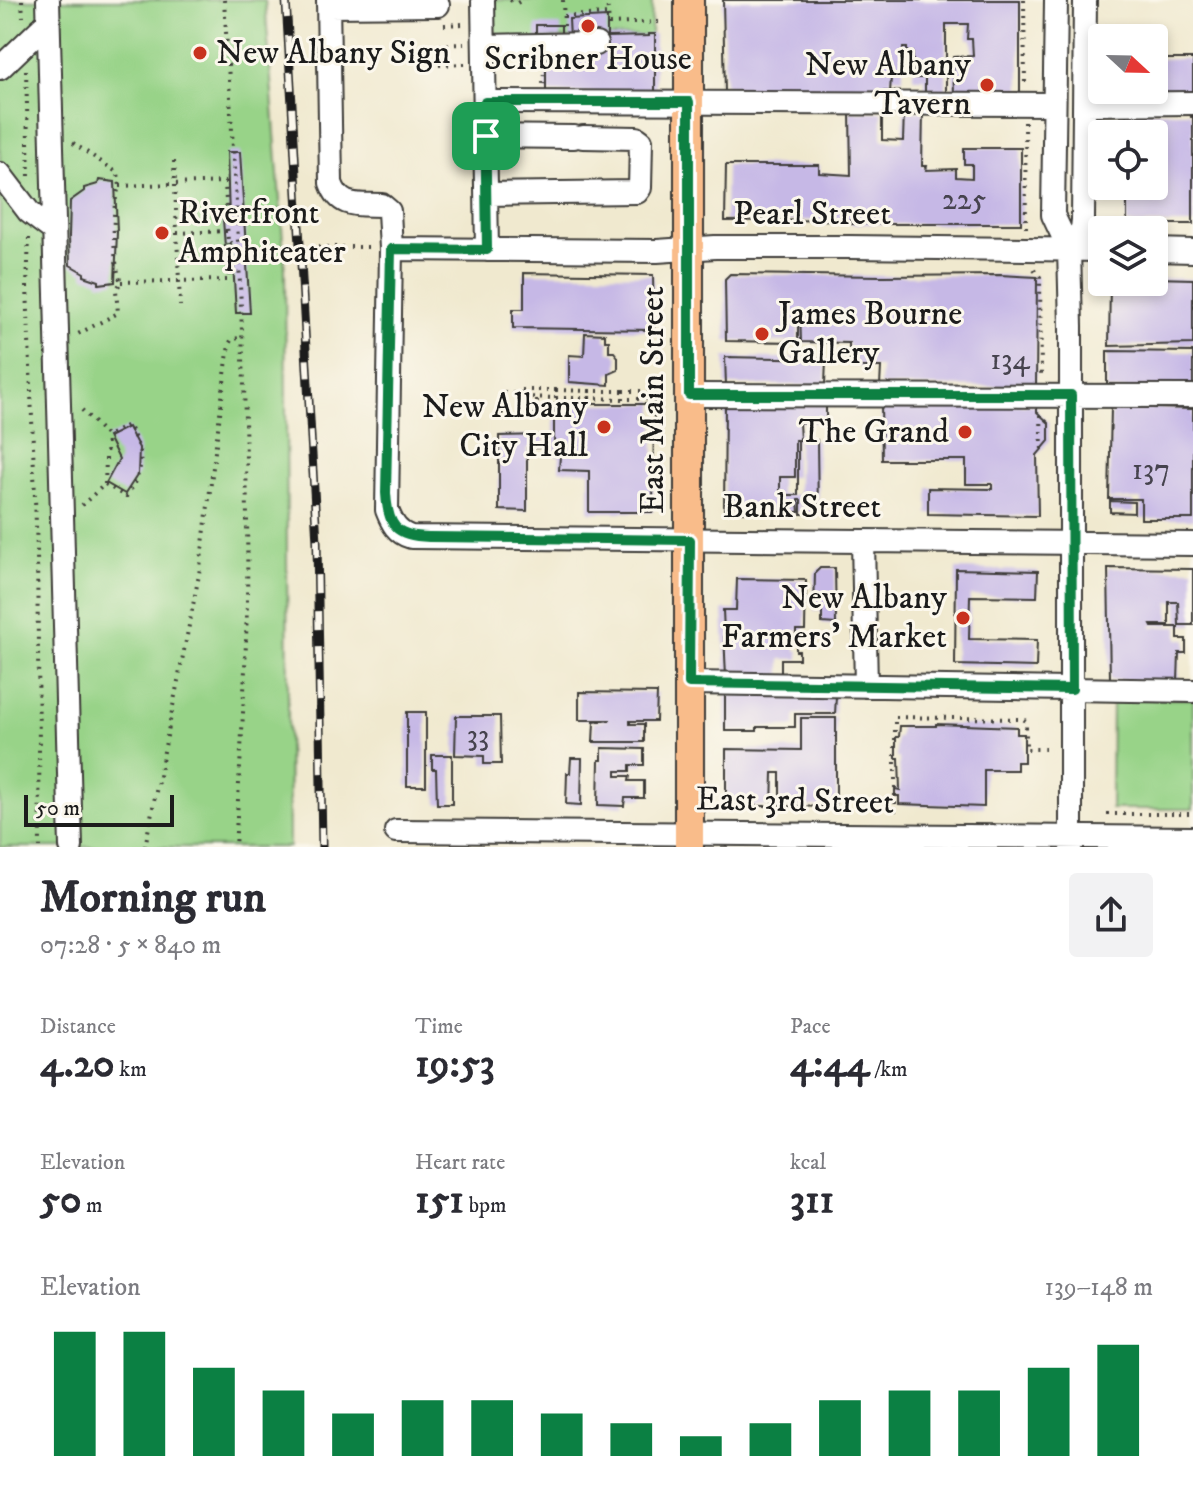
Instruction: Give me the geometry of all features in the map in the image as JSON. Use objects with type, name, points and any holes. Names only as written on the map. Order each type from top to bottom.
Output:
[{"type":"main road","name":"East Main Street","points":[[689,0],[689,840]]},
{"type":"street","points":[[483,0],[475,51],[485,102],[487,250]]},
{"type":"street","points":[[1056,0],[1053,215],[1069,249],[1073,543],[1069,764],[1071,842]]},
{"type":"street","points":[[1069,249],[1082,229],[1083,220],[1085,0]]},
{"type":"street","points":[[383,248],[389,211],[382,205],[341,201],[331,183],[328,3],[438,15]]},
{"type":"street","points":[[0,68],[25,43],[48,11]]},
{"type":"street","points":[[48,11],[71,847]]},
{"type":"street","points":[[475,51],[604,31]]},
{"type":"street","points":[[485,102],[1054,104]]},
{"type":"street","points":[[1085,104],[1193,103]]},
{"type":"street","points":[[486,136],[637,138],[641,141],[640,188],[637,192],[487,194]]},
{"type":"street","points":[[0,174],[29,212],[54,231]]},
{"type":"street","name":"Pearl Street","points":[[383,248],[657,251],[1028,238],[1069,249],[1088,250]]},
{"type":"street","name":"Bank Street","points":[[383,248],[387,510],[392,524],[402,534],[411,537],[1193,544]]},
{"type":"street","points":[[1168,250],[1193,251]]},
{"type":"street","points":[[689,395],[1193,396]]},
{"type":"street","points":[[863,541],[866,686]]},
{"type":"street","points":[[689,683],[1193,691]]},
{"type":"street","name":"East 3rd Street","points":[[396,831],[689,840],[1071,842],[1193,838]]},
{"type":"path","points":[[22,0],[29,212],[27,286],[37,551],[40,847]]},
{"type":"path","points":[[224,0],[234,152],[247,522],[245,693],[235,847]]},
{"type":"path","points":[[510,0],[517,3],[522,0]]},
{"type":"path","points":[[563,0],[564,35]]},
{"type":"path","points":[[607,0],[609,14],[604,31],[659,22]]},
{"type":"path","points":[[564,16],[609,14]]},
{"type":"path","points":[[438,15],[470,24]]},
{"type":"path","points":[[439,45],[475,51]]},
{"type":"path","points":[[439,65],[475,51]]},
{"type":"path","points":[[65,138],[118,173],[120,186],[115,200],[115,262],[121,282],[116,290],[118,313],[68,339]]},
{"type":"path","points":[[174,161],[180,306]]},
{"type":"path","points":[[120,186],[225,182],[229,280],[121,282]]},
{"type":"path","points":[[177,233],[227,231]]},
{"type":"path","points":[[1028,238],[1035,272],[1040,277],[1042,452]]},
{"type":"path","points":[[228,243],[383,248]]},
{"type":"path","points":[[145,847],[199,575],[229,344],[232,339],[242,338]]},
{"type":"path","points":[[522,394],[522,390],[658,391]]},
{"type":"path","points":[[556,390],[556,398]]},
{"type":"path","points":[[589,391],[589,398]]},
{"type":"path","points":[[623,391],[623,399]]},
{"type":"path","points":[[554,415],[502,414],[502,393],[537,398],[658,399]]},
{"type":"path","points":[[537,398],[537,414]]},
{"type":"path","points":[[73,513],[105,484],[107,436],[82,410]]},
{"type":"path","points":[[105,484],[126,497],[139,476],[140,447],[128,425],[107,436]]},
{"type":"path","points":[[895,812],[895,717],[1023,719],[1026,721],[1026,749],[1045,749]]},
{"type":"path","points":[[1101,814],[1193,814]]},
{"type":"green space","points":[[0,0],[265,0],[285,267],[289,847],[0,847]]},
{"type":"green space","points":[[495,0],[652,0],[651,34],[495,40]]},
{"type":"green space","points":[[1112,698],[1193,699],[1193,809],[1111,809]]},
{"type":"building","points":[[723,0],[1020,0],[1020,94],[954,95],[953,57],[973,56],[972,39],[967,39],[968,24],[946,24],[946,94],[925,94],[925,78],[913,78],[913,52],[907,52],[907,48],[903,48],[903,78],[891,77],[890,93],[725,93]]},
{"type":"building","points":[[607,17],[607,37],[655,34],[655,95],[546,92],[546,52],[606,52],[606,37],[570,38],[569,19]]},
{"type":"building","points":[[536,25],[561,25],[561,38],[536,38]]},
{"type":"building","points":[[1168,59],[1193,59],[1193,96],[1168,96]]},
{"type":"building","points":[[904,111],[923,111],[922,166],[927,166],[926,170],[956,169],[956,177],[972,178],[972,164],[964,164],[964,148],[1021,148],[1021,224],[725,221],[726,165],[819,165],[819,173],[851,175],[850,112],[882,112],[882,140],[903,141]]},
{"type":"building","points":[[1126,112],[1190,112],[1193,117],[1193,224],[1168,224],[1168,216],[1127,216],[1127,200],[1168,200],[1168,120],[1126,120]]},
{"type":"building","points":[[227,152],[240,152],[250,313],[236,313],[232,246],[225,247],[223,219],[229,219]]},
{"type":"building","points":[[99,180],[115,182],[117,232],[115,282],[99,284],[99,281],[84,276],[70,265],[69,236],[70,201],[84,188],[98,184]]},
{"type":"building","points":[[524,273],[653,275],[654,330],[513,328],[513,309],[524,309]]},
{"type":"building","points":[[730,274],[1037,277],[1036,387],[880,386],[881,367],[849,367],[849,343],[801,342],[800,310],[798,342],[726,341],[725,279]]},
{"type":"building","points":[[1168,278],[1193,279],[1193,344],[1109,346],[1110,296],[1168,296]]},
{"type":"building","points":[[585,333],[605,334],[609,352],[614,352],[618,357],[618,370],[609,374],[609,385],[569,382],[569,355],[584,356]]},
{"type":"building","points":[[1107,351],[1193,352],[1193,388],[1107,390]]},
{"type":"building","points":[[725,357],[826,359],[825,385],[726,385]]},
{"type":"building","points":[[654,401],[653,512],[589,512],[589,471],[559,470],[560,456],[555,456],[554,404],[650,404]]},
{"type":"building","points":[[725,403],[826,403],[826,423],[799,422],[800,440],[817,440],[818,514],[801,514],[801,500],[798,500],[799,512],[724,512]],"holes":[[[795,440],[798,440],[798,495],[780,495],[780,477],[795,477]]]},
{"type":"building","name":"The Grand","points":[[881,404],[1037,405],[1037,412],[1049,423],[1049,441],[1037,455],[1038,516],[928,514],[928,488],[992,489],[992,484],[966,484],[966,460],[882,460]]},
{"type":"building","points":[[1111,407],[1193,409],[1193,519],[1141,519],[1141,499],[1109,499]]},
{"type":"building","points":[[128,427],[139,448],[138,474],[125,494],[106,483],[119,459],[108,437]]},
{"type":"building","points":[[544,435],[544,448],[527,448],[527,511],[499,510],[499,436]]},
{"type":"building","points":[[1110,501],[1134,502],[1134,513],[1110,512]]},
{"type":"building","points":[[820,568],[835,568],[836,624],[822,623],[822,611],[814,611],[815,573]]},
{"type":"building","points":[[1108,568],[1193,569],[1193,625],[1179,625],[1178,602],[1169,602],[1169,625],[1151,625],[1178,627],[1178,639],[1186,639],[1186,653],[1179,653],[1178,681],[1110,680]]},
{"type":"building","name":"New Albany Farmers' Market","points":[[956,569],[1038,571],[1037,597],[970,596],[969,639],[1037,640],[1036,667],[955,665]]},
{"type":"building","points":[[737,579],[806,580],[805,630],[796,630],[799,659],[781,659],[781,678],[726,677],[723,610],[736,610]]},
{"type":"building","points":[[579,692],[657,693],[656,721],[630,721],[630,724],[644,724],[644,742],[593,742],[594,722],[611,720],[579,720]]},
{"type":"building","points":[[725,695],[836,696],[835,714],[795,714],[795,727],[725,731]]},
{"type":"building","points":[[407,712],[426,712],[426,786],[407,786]]},
{"type":"building","points":[[456,716],[500,716],[501,764],[484,764],[484,756],[455,755]]},
{"type":"building","points":[[801,718],[836,718],[836,807],[780,806],[780,773],[773,773],[772,806],[726,806],[726,749],[801,750]]},
{"type":"building","points":[[900,726],[1017,727],[1017,734],[1024,734],[1024,762],[1017,762],[1017,770],[984,770],[984,807],[899,804],[895,789],[900,790],[896,737],[899,737]]},
{"type":"building","points":[[602,748],[644,749],[644,765],[630,765],[630,771],[616,771],[616,776],[630,776],[629,781],[644,781],[644,798],[625,798],[624,806],[598,805]]},
{"type":"building","points":[[432,755],[452,755],[452,804],[437,804],[436,769],[432,769]]},
{"type":"building","points":[[571,758],[582,758],[581,805],[566,804]]},
{"type":"railway","points":[[286,0],[317,542],[322,847]]},
{"type":"place","name":"Scribner House","points":[[588,26]]},
{"type":"place","name":"New Albany Sign","points":[[200,53]]},
{"type":"place","name":"New Albany Tavern","points":[[987,85]]},
{"type":"place","name":"Riverfront Amphiteater","points":[[162,233]]},
{"type":"place","name":"James Bourne Gallery","points":[[762,334]]},
{"type":"place","name":"New Albany City Hall","points":[[604,427]]},
{"type":"place","name":"The Grand","points":[[965,432]]},
{"type":"place","name":"New Albany Farmers' Market","points":[[963,618]]},
{"type":"route","points":[[485,102],[689,102],[689,395],[1071,395],[1072,689],[689,683],[690,540],[411,537],[402,534],[392,524],[386,493],[391,249],[487,250],[486,136],[485,102]]}]
